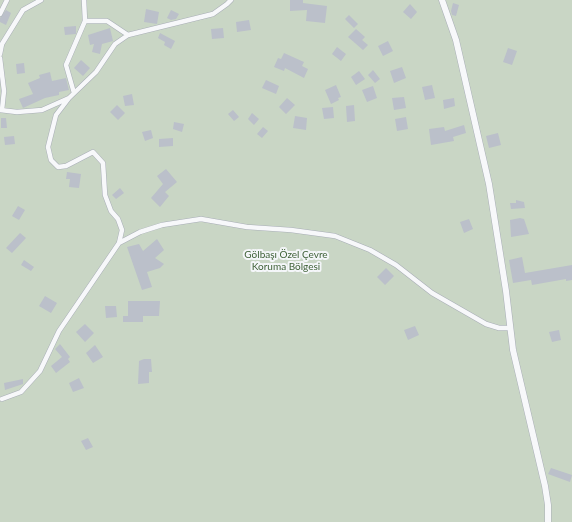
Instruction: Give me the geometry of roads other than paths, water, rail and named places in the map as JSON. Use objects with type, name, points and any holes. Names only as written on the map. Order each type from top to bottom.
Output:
[{"type":"street","points":[[0,14],[7,0]]},
{"type":"street","points":[[40,0],[23,10],[1,42],[0,56],[4,91],[1,110],[17,112],[42,110],[69,98]]},
{"type":"street","points":[[74,93],[66,66],[85,21],[84,0]]},
{"type":"street","points":[[2,399],[21,392],[40,371],[59,331],[119,243],[122,230],[118,219],[111,211],[105,195],[103,163],[93,152],[66,166],[58,167],[51,160],[48,147],[56,115],[69,98],[96,72],[114,44],[128,35],[214,14],[230,0]]},
{"type":"street","points":[[442,0],[456,40],[489,184],[506,291],[509,328],[532,437],[545,486],[548,505],[548,522]]},
{"type":"street","points":[[85,21],[107,21],[128,35]]},
{"type":"street","points":[[119,243],[140,232],[162,225],[201,219],[247,227],[291,230],[335,236],[370,250],[396,265],[432,293],[486,324],[499,328],[509,328]]},
{"type":"park label","name":"Gölbaşı Özel Çevre Koruma Bölgesi","points":[[286,260]]}]
